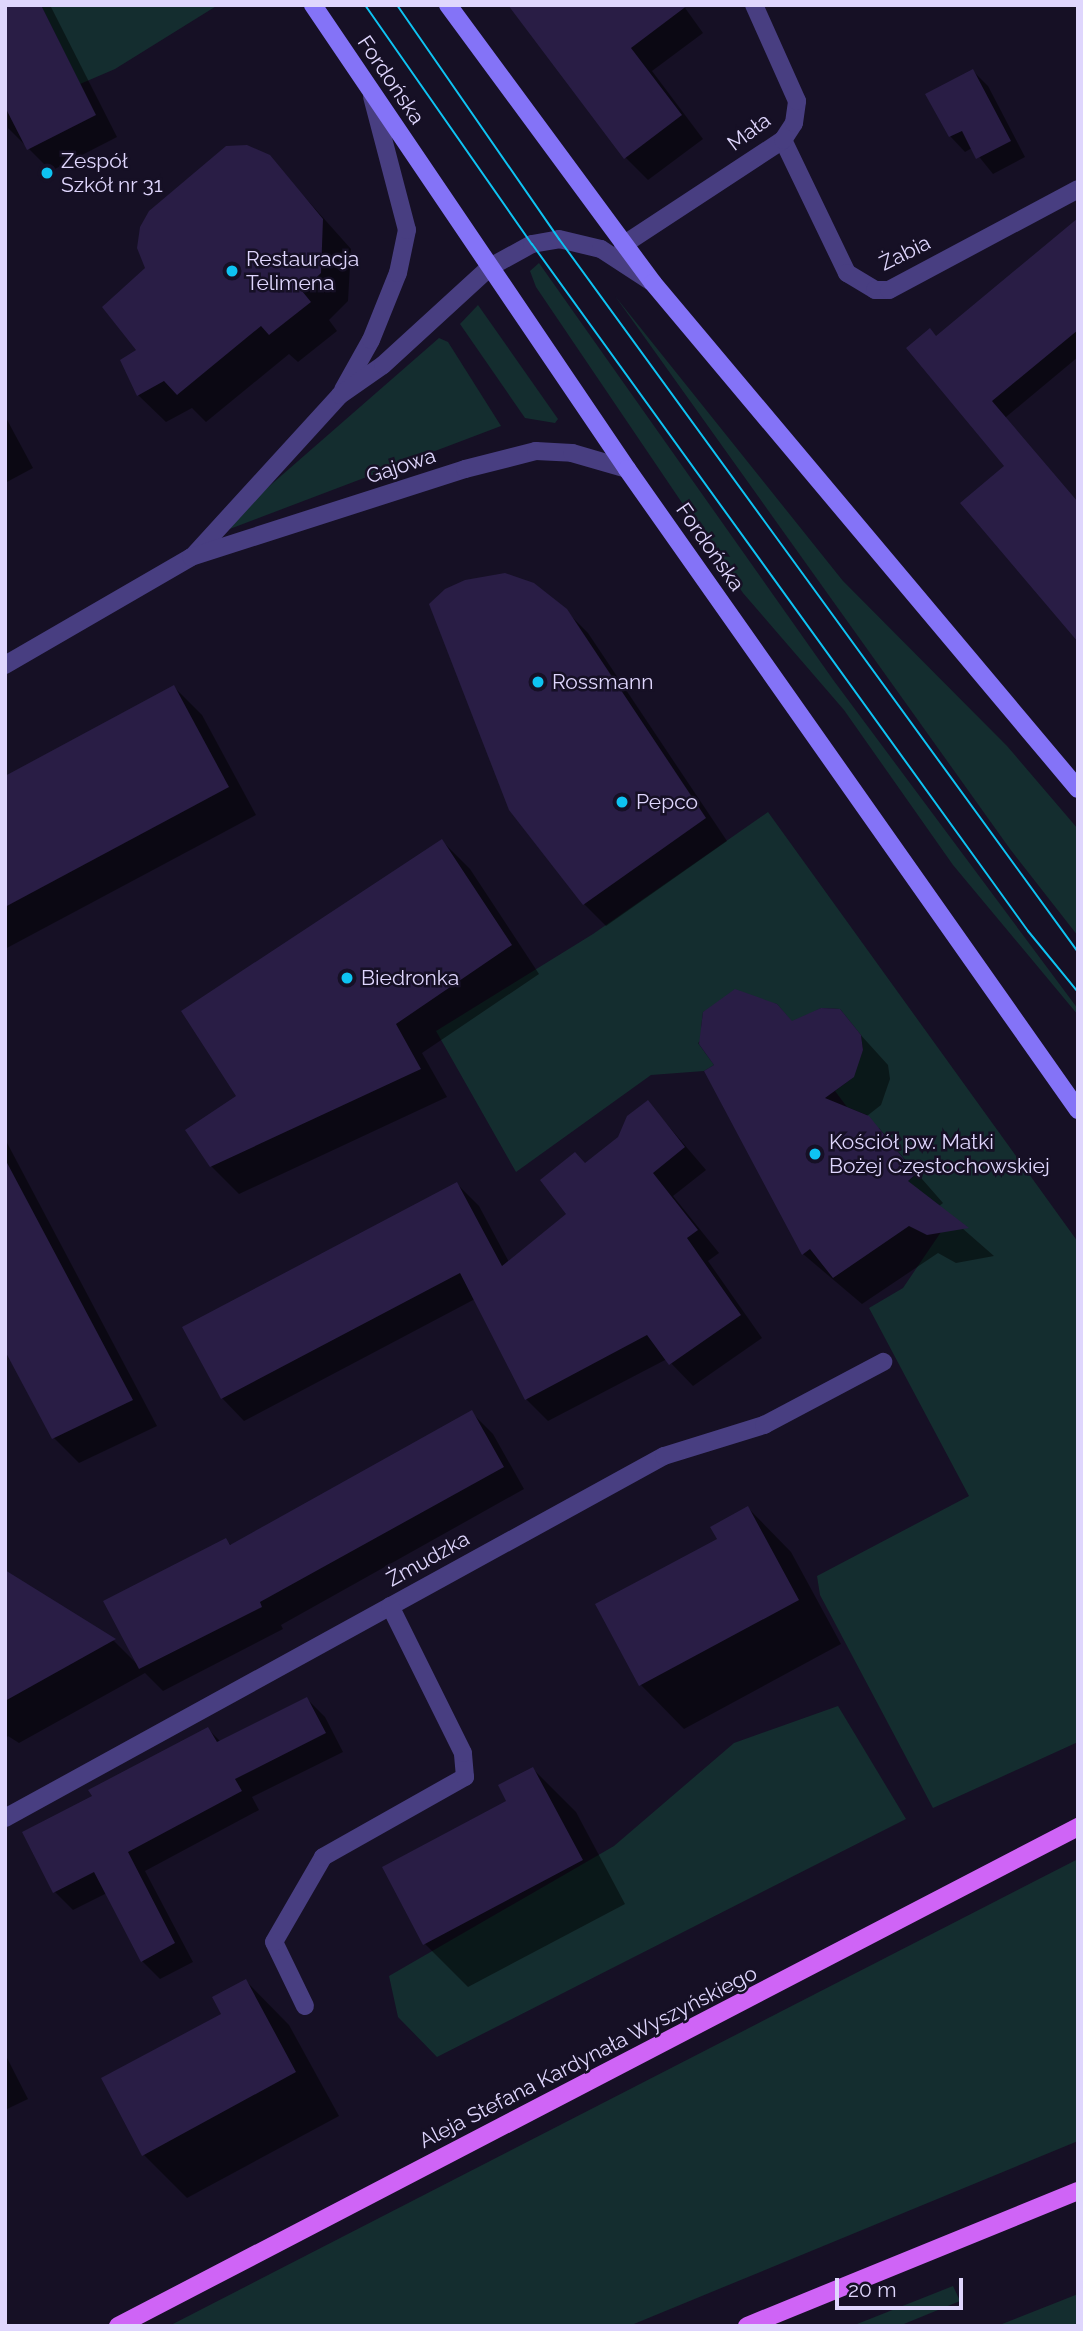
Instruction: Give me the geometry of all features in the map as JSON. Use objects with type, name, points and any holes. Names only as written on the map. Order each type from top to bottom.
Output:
[{"type":"main road","name":"Fordońska","points":[[313,5],[627,469],[1078,1111]]},
{"type":"main road","points":[[448,5],[653,283],[1078,789]]},
{"type":"main road","name":"Aleja Stefana Kardynała Wyszyńskiego","points":[[118,2326],[1078,1827]]},
{"type":"main road","points":[[747,2326],[1078,2191]]},
{"type":"street","name":"Mała","points":[[623,245],[783,140],[794,123],[797,101],[754,5]]},
{"type":"street","name":"Gajowa","points":[[340,395],[380,317],[402,262],[407,230],[376,103],[356,70]]},
{"type":"street","name":"Żabia","points":[[783,140],[847,273],[874,290],[888,290],[1078,189]]},
{"type":"street","name":"Gajowa","points":[[191,557],[340,395],[383,365],[490,267],[532,244],[559,239],[601,249],[653,283]]},
{"type":"street","name":"Gajowa","points":[[5,665],[191,557],[502,458],[536,451],[572,453],[627,469]]},
{"type":"street","name":"Żmudzka","points":[[5,1818],[663,1456],[764,1425],[883,1362]]},
{"type":"street","points":[[305,2006],[274,1942],[323,1857],[465,1777],[463,1753],[390,1606]]},
{"type":"green space","points":[[41,5],[218,5],[115,69],[80,84]]},
{"type":"green space","points":[[539,263],[834,681],[1078,1009],[1078,1015],[953,865],[844,710],[743,593],[536,287],[530,271]]},
{"type":"green space","points":[[615,296],[843,581],[1007,746],[1078,829],[1078,936],[1010,849]]},
{"type":"green space","points":[[478,305],[558,419],[555,423],[525,418],[460,324]]},
{"type":"green space","points":[[439,338],[448,342],[501,426],[227,530],[226,524]]},
{"type":"green space","points":[[768,812],[1078,1242],[1078,1742],[933,1808],[820,1595],[817,1576],[969,1496],[869,1308],[903,1288],[943,1229],[907,1182],[916,1174],[904,1159],[896,1167],[889,1140],[879,1128],[871,1135],[867,1115],[847,1107],[835,1091],[851,1079],[863,1050],[861,1035],[840,1009],[821,1008],[793,1023],[777,1004],[757,1000],[703,1012],[701,1028],[707,1035],[698,1043],[714,1065],[704,1071],[651,1075],[516,1172],[436,1031],[593,934]]},
{"type":"green space","points":[[838,1706],[906,1819],[437,2057],[398,2017],[389,1976],[614,1846],[734,1743]]},
{"type":"green space","points":[[1078,1859],[1078,2141],[629,2326],[169,2326]]},
{"type":"green space","points":[[953,2286],[960,2301],[899,2326],[852,2326]]},
{"type":"green space","points":[[1078,2294],[1078,2326],[997,2326]]},
{"type":"building","points":[[5,5],[41,5],[96,115],[27,150],[5,107]]},
{"type":"building","points":[[508,5],[688,5],[631,48],[682,115],[624,159]]},
{"type":"building","points":[[973,69],[1011,141],[976,159],[962,131],[949,137],[925,94]]},
{"type":"building","name":"Restauracja Telimena","points":[[247,145],[270,155],[323,219],[321,273],[302,291],[311,302],[269,335],[261,326],[177,395],[164,381],[137,396],[120,360],[136,350],[102,307],[145,268],[137,248],[140,227],[149,211],[226,146]]},
{"type":"building","points":[[1078,218],[1078,330],[992,401],[1078,502],[1078,642],[960,503],[1004,466],[906,348],[930,328],[936,336]]},
{"type":"building","points":[[505,573],[534,583],[567,609],[706,818],[583,905],[509,810],[429,604],[445,589],[465,580]]},
{"type":"building","points":[[174,685],[229,787],[5,907],[5,776]]},
{"type":"building","name":"Biedronka","points":[[442,839],[512,945],[396,1024],[421,1069],[210,1167],[185,1130],[236,1096],[181,1011]]},
{"type":"building","name":"Kościół pw. Matki Bożej Częstochowskiej","points":[[735,989],[777,1004],[792,1021],[821,1008],[840,1009],[861,1035],[863,1050],[854,1077],[825,1098],[869,1116],[916,1174],[908,1181],[969,1228],[927,1235],[909,1226],[833,1278],[810,1249],[802,1255],[704,1071],[714,1065],[699,1044],[703,1012]]},
{"type":"building","points":[[648,1100],[685,1147],[653,1173],[698,1230],[687,1238],[741,1315],[669,1365],[647,1335],[525,1400],[460,1273],[221,1399],[182,1327],[457,1182],[502,1266],[566,1214],[540,1180],[575,1152],[585,1163],[618,1137],[627,1116]]},
{"type":"building","points":[[5,1159],[133,1400],[52,1439],[5,1351]]},
{"type":"building","points":[[472,1410],[504,1467],[260,1602],[262,1607],[139,1669],[103,1601],[226,1538],[230,1545]]},
{"type":"building","points":[[748,1506],[799,1600],[639,1686],[595,1604],[717,1539],[710,1527]]},
{"type":"building","points":[[5,1570],[116,1639],[5,1701]]},
{"type":"building","points":[[307,1697],[326,1733],[235,1779],[242,1791],[128,1852],[175,1943],[141,1962],[94,1872],[53,1893],[22,1832],[92,1796],[88,1790],[208,1727],[217,1742]]},
{"type":"building","points":[[533,1767],[583,1860],[423,1945],[382,1867],[506,1801],[498,1785]]},
{"type":"building","points":[[246,1979],[296,2072],[142,2156],[101,2078],[221,2014],[212,1997]]},
{"type":"tram line","points":[[365,5],[532,244],[1028,931],[1078,992]]},
{"type":"tram line","points":[[397,5],[559,239],[1078,952]]},
{"type":"place","name":"Zespół Szkół nr 31","points":[[47,173]]},
{"type":"place","name":"Restauracja Telimena","points":[[232,271]]},
{"type":"place","name":"Rossmann","points":[[538,682]]},
{"type":"place","name":"Pepco","points":[[622,802]]},
{"type":"place","name":"Biedronka","points":[[347,978]]},
{"type":"place","name":"Kościół pw. Matki Bożej Częstochowskiej","points":[[815,1154]]}]
